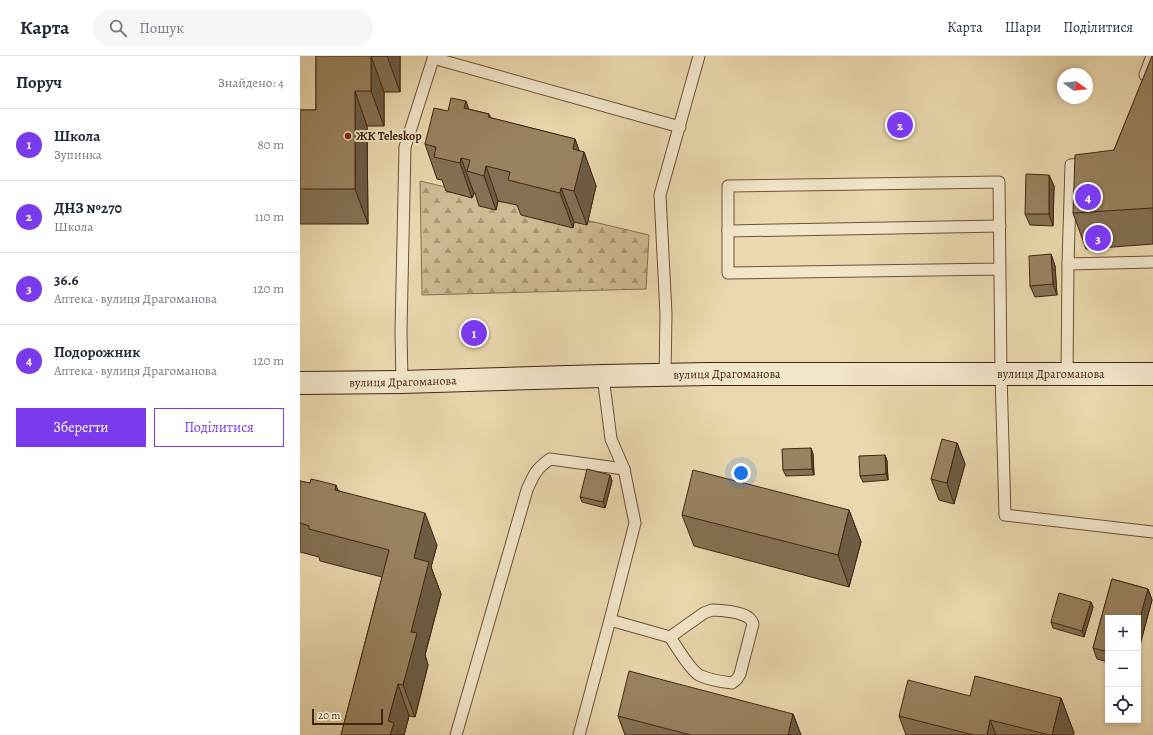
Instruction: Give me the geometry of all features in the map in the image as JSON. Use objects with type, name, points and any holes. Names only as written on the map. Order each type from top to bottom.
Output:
[{"type":"street","name":"вулиця Драгоманова","points":[[300,383],[402,382],[709,374],[1153,374]]},
{"type":"lane","points":[[665,375],[666,314],[660,195],[699,56]]},
{"type":"lane","points":[[1141,86],[1152,56]]},
{"type":"lane","points":[[402,382],[401,323],[406,146],[434,57],[680,126]]},
{"type":"lane","points":[[1067,374],[1071,165],[1099,162]]},
{"type":"lane","points":[[1000,269],[728,273],[728,186],[999,182],[1000,226],[1001,374],[1005,515],[1153,532]]},
{"type":"lane","points":[[728,231],[1000,226]]},
{"type":"lane","points":[[1068,264],[1153,262]]},
{"type":"lane","points":[[578,735],[635,523],[624,469],[611,439],[603,376]]},
{"type":"lane","points":[[458,734],[526,490],[532,477],[540,467],[550,459],[624,469]]},
{"type":"lane","points":[[610,620],[670,637],[698,674],[732,683],[740,674],[753,624],[750,619],[742,615],[720,610],[712,610],[704,613],[670,637]]},
{"type":"green space","points":[[420,181],[649,235],[646,289],[422,295]]},
{"type":"building","points":[[316,56],[371,56],[371,91],[355,91],[355,189],[300,189],[300,110],[316,110]]},
{"type":"building","points":[[1152,56],[1153,208],[1073,213],[1075,155],[1114,150]]},
{"type":"building","points":[[451,98],[466,101],[464,108],[489,114],[488,117],[575,139],[573,149],[584,152],[574,191],[561,188],[560,193],[508,180],[510,172],[486,166],[484,176],[467,171],[470,160],[461,158],[460,163],[434,157],[436,147],[425,144],[434,108],[448,111]]},
{"type":"building","points":[[1026,174],[1049,175],[1049,214],[1025,214]]},
{"type":"building","points":[[1051,254],[1053,284],[1030,286],[1029,256]]},
{"type":"building","points":[[942,439],[957,443],[947,483],[931,479]]},
{"type":"building","points":[[811,448],[812,469],[783,470],[782,449]]},
{"type":"building","points":[[885,455],[886,474],[860,476],[859,456]]},
{"type":"building","points":[[587,469],[610,475],[603,502],[580,497]]},
{"type":"building","points":[[693,470],[849,510],[838,555],[682,515]]},
{"type":"building","points":[[311,479],[336,485],[335,490],[425,513],[414,558],[429,562],[411,632],[417,633],[403,685],[398,684],[388,721],[394,723],[390,735],[341,735],[389,550],[309,529],[309,526],[300,523],[300,481],[310,483]]},
{"type":"building","points":[[1112,579],[1148,589],[1141,615],[1105,615],[1105,651],[1093,648]]},
{"type":"building","points":[[1059,593],[1091,602],[1082,631],[1051,622]]},
{"type":"building","points":[[629,671],[793,714],[788,735],[691,735],[618,716]]},
{"type":"building","points":[[975,676],[1061,698],[1052,735],[990,720],[987,735],[974,735],[899,716],[908,680],[970,696]]},
{"type":"place","name":"ДНЗ №270","points":[[900,125]]},
{"type":"place","name":"ЖК Teleskop","points":[[348,136]]},
{"type":"place","name":"Подорожник","points":[[1088,197]]},
{"type":"place","name":"36.6","points":[[1098,238]]},
{"type":"place","name":"Школа","points":[[474,333]]}]
